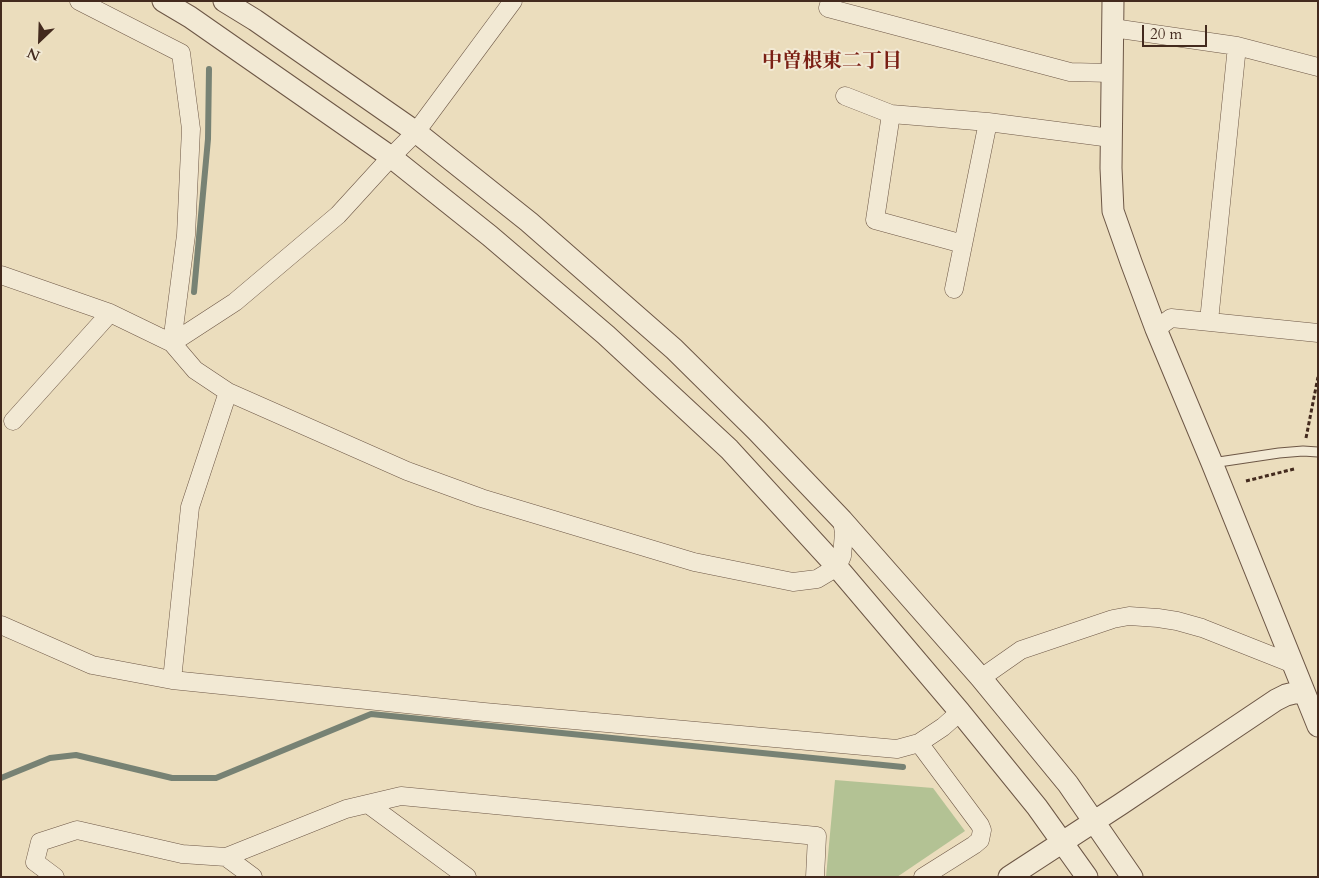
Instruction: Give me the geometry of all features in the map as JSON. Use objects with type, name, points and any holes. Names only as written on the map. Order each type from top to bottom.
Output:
[{"type":"street","points":[[79,1],[181,53],[191,129],[186,235],[172,342]]},
{"type":"street","points":[[163,1],[198,23],[391,157],[490,236],[606,335],[729,449],[837,567],[960,712],[1037,807],[1087,877]]},
{"type":"street","points":[[224,1],[255,20],[416,132],[529,222],[674,349],[757,431],[842,520],[981,678],[1068,784],[1132,877]]},
{"type":"street","points":[[172,342],[235,302],[338,215],[416,132],[513,1]]},
{"type":"street","points":[[830,1],[828,8],[1070,72],[1112,73]]},
{"type":"street","points":[[1113,1],[1111,138],[1113,211],[1156,329],[1293,664],[1311,696],[1318,726]]},
{"type":"street","points":[[1113,28],[1237,46],[1318,67]]},
{"type":"street","points":[[1209,321],[1237,46]]},
{"type":"street","points":[[845,96],[891,114],[988,122],[1111,138]]},
{"type":"street","points":[[891,114],[875,220],[963,244]]},
{"type":"street","points":[[954,289],[988,122]]},
{"type":"street","points":[[1,274],[110,312],[172,342],[195,370],[228,392],[407,471],[481,498],[694,562],[793,582],[817,580],[837,567],[842,556],[844,533],[842,520]]},
{"type":"street","points":[[13,422],[110,312]]},
{"type":"street","points":[[1156,329],[1171,318],[1318,333]]},
{"type":"street","points":[[172,680],[190,507],[228,392]]},
{"type":"street","points":[[981,678],[1021,650],[1113,619],[1129,616],[1178,621],[1202,628],[1293,664]]},
{"type":"street","points":[[1,625],[92,665],[172,680],[484,712],[897,749],[919,744],[960,712]]},
{"type":"street","points":[[1009,877],[1276,700],[1294,693],[1311,696]]},
{"type":"street","points":[[919,744],[982,830],[980,840],[974,845],[923,877]]},
{"type":"street","points":[[55,877],[35,862],[40,842],[77,830],[182,854],[226,857],[346,809],[401,796],[817,836],[815,877]]},
{"type":"street","points":[[368,804],[467,877]]},
{"type":"street","points":[[226,857],[253,877]]},
{"type":"lane","points":[[1212,463],[1279,453],[1318,452]]},
{"type":"green space","points":[[835,780],[933,788],[965,831],[897,877],[826,877]]},
{"type":"waterway","points":[[194,292],[208,139],[209,69]]},
{"type":"waterway","points":[[1,778],[50,758],[76,755],[172,778],[216,778],[371,714],[903,767]]},
{"type":"district","name":"中曽根東二丁目","points":[[832,62]]}]
